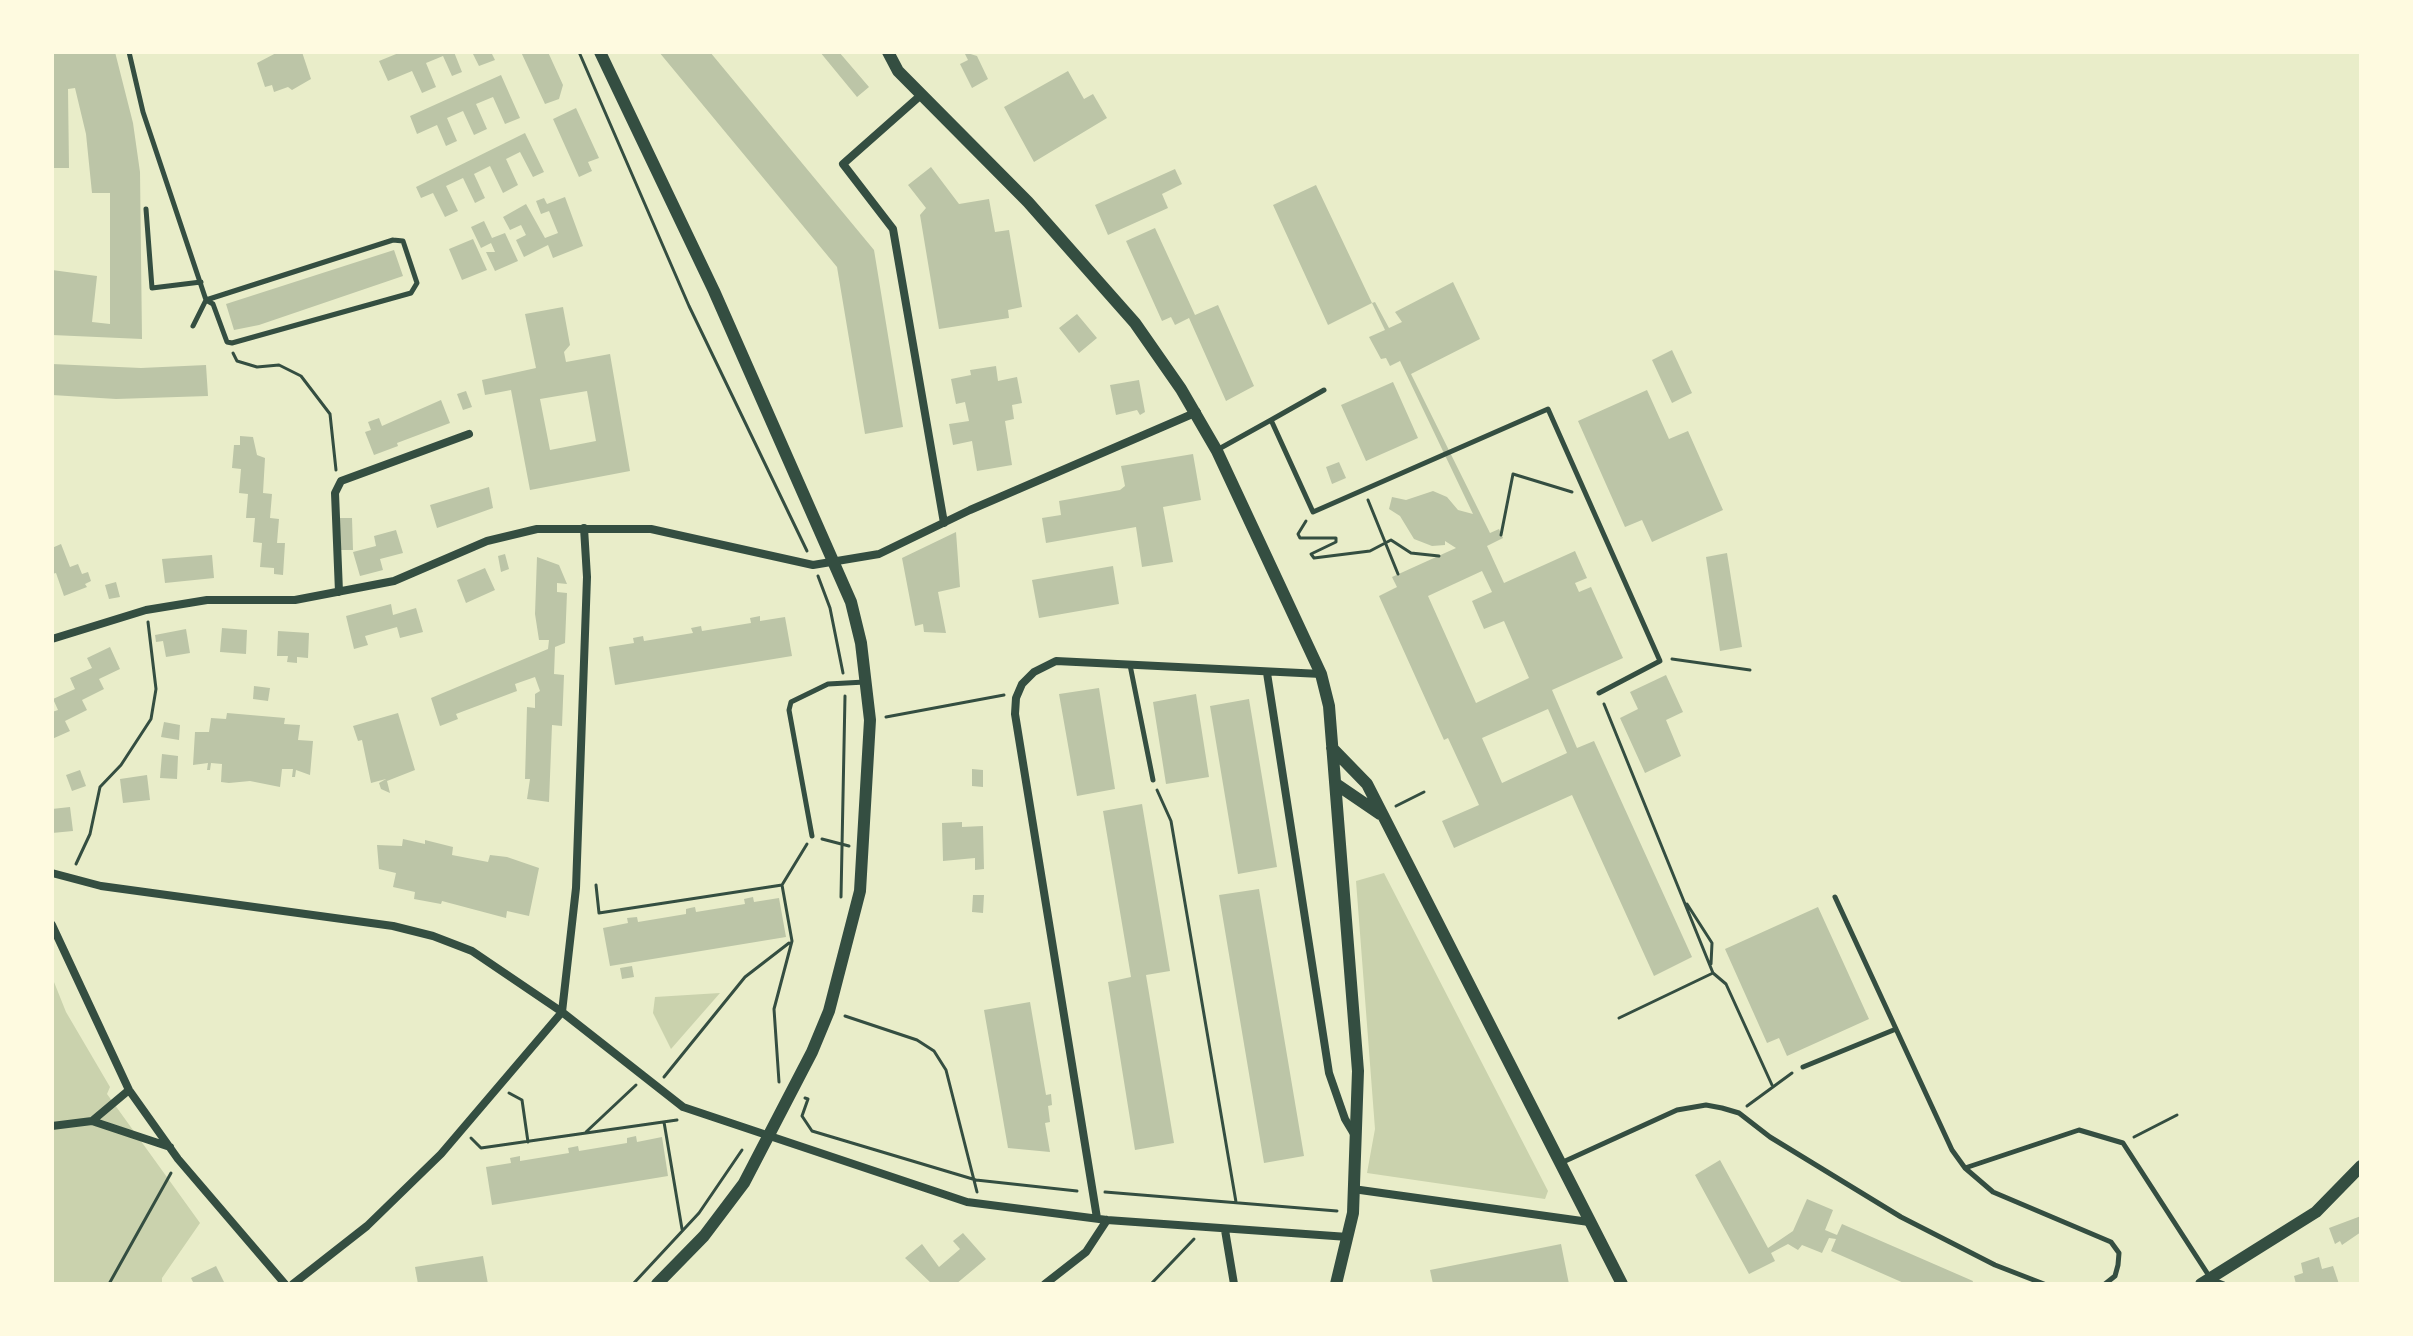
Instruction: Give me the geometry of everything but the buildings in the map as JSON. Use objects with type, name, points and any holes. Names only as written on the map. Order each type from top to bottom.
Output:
[{"type":"street","points":[[600,52],[714,291],[851,602],[870,720],[866,848],[860,891],[838,985],[812,1052],[785,1088],[762,1131],[744,1183],[704,1236],[657,1284]]},
{"type":"street","points":[[888,52],[898,71],[1028,202],[1135,323],[1197,412],[1321,674],[1329,706],[1358,1071],[1353,1213],[1336,1284]]},
{"type":"street","points":[[921,95],[843,164],[893,229],[944,523]]},
{"type":"street","points":[[52,639],[146,610],[207,600],[295,600],[394,581],[487,541],[537,529],[651,529],[813,565],[835,563],[879,554],[1197,412]]},
{"type":"street","points":[[339,592],[335,493],[341,481],[469,434]]},
{"type":"street","points":[[293,1284],[367,1226],[463,1129],[562,1012],[576,888],[587,577],[584,528]]},
{"type":"street","points":[[1097,1218],[1015,714],[1018,693],[1034,672],[1056,661],[1321,674]]},
{"type":"street","points":[[1267,673],[1329,1073],[1345,1119],[1356,1137]]},
{"type":"street","points":[[1332,748],[1367,784],[1558,1164],[1622,1284]]},
{"type":"street","points":[[1336,784],[1380,814]]},
{"type":"street","points":[[52,873],[69,879],[393,926],[433,936],[472,951],[562,1012],[683,1107],[762,1131],[804,1150],[978,1203],[1107,1220],[1348,1237]]},
{"type":"street","points":[[52,925],[129,1090],[178,1159],[285,1284]]},
{"type":"street","points":[[92,1121],[129,1090]]},
{"type":"street","points":[[52,1126],[92,1121],[170,1147]]},
{"type":"street","points":[[2206,1281],[2316,1212],[2361,1166]]},
{"type":"street","points":[[1353,1189],[1589,1222]]},
{"type":"street","points":[[1045,1284],[1086,1252],[1107,1220]]},
{"type":"street","points":[[1225,1230],[1234,1284]]},
{"type":"lane","points":[[129,52],[143,112],[206,300],[193,326]]},
{"type":"lane","points":[[146,209],[152,288],[201,282]]},
{"type":"lane","points":[[393,240],[403,241],[417,283],[411,293],[227,342],[213,304],[206,300],[393,240]]},
{"type":"lane","points":[[1217,451],[1324,390]]},
{"type":"lane","points":[[1271,420],[1313,512],[1548,409],[1660,661],[1599,693]]},
{"type":"lane","points":[[1130,665],[1153,780]]},
{"type":"lane","points":[[812,836],[789,710],[791,702],[828,684],[866,682]]},
{"type":"lane","points":[[1835,897],[1952,1150],[1965,1168],[1993,1192],[2111,1242],[2119,1253],[2118,1265],[2115,1276],[2105,1284]]},
{"type":"lane","points":[[1803,1067],[1896,1029]]},
{"type":"lane","points":[[1558,1164],[1677,1110],[1706,1105],[1739,1113],[1770,1137],[1901,1217],[1995,1265],[2044,1284]]},
{"type":"lane","points":[[1965,1168],[2079,1130],[2123,1143],[2206,1281],[2224,1284]]},
{"type":"path","points":[[579,52],[689,306],[813,565],[830,608],[844,683],[840,907]]},
{"type":"path","points":[[227,342],[237,361],[257,367],[279,365],[301,376],[330,414],[333,465],[341,481]]},
{"type":"path","points":[[1501,535],[1513,474],[1587,497]]},
{"type":"path","points":[[1364,489],[1398,574]]},
{"type":"path","points":[[1313,512],[1298,534],[1300,538],[1336,538],[1336,542],[1311,554],[1314,558],[1370,551],[1385,542],[1397,542],[1418,555],[1439,556]]},
{"type":"path","points":[[69,879],[90,834],[100,787],[121,765],[151,719],[156,689],[146,610]]},
{"type":"path","points":[[1660,661],[1678,659],[1750,670]]},
{"type":"path","points":[[870,720],[1018,693]]},
{"type":"path","points":[[1599,693],[1713,973],[1726,984],[1772,1085]]},
{"type":"path","points":[[1153,780],[1171,821],[1236,1202]]},
{"type":"path","points":[[1395,806],[1424,792]]},
{"type":"path","points":[[785,1088],[774,1009],[792,941],[782,885],[812,836],[866,848]]},
{"type":"path","points":[[596,885],[599,913],[782,885]]},
{"type":"path","points":[[1684,901],[1696,914],[1712,943],[1714,955],[1711,966]]},
{"type":"path","points":[[656,1086],[745,977],[792,941]]},
{"type":"path","points":[[1619,1018],[1713,973]]},
{"type":"path","points":[[860,1021],[917,1040],[934,1051],[946,1070],[976,1180],[978,1203]]},
{"type":"path","points":[[1739,1113],[1772,1085],[1803,1067]]},
{"type":"path","points":[[785,1073],[785,1088]]},
{"type":"path","points":[[584,1134],[644,1077]]},
{"type":"path","points":[[499,1086],[522,1100],[528,1142]]},
{"type":"path","points":[[785,1088],[808,1099],[802,1116],[812,1131],[976,1180],[1353,1213]]},
{"type":"path","points":[[2123,1143],[2177,1115]]},
{"type":"path","points":[[463,1129],[481,1148],[678,1120]]},
{"type":"path","points":[[664,1122],[682,1231]]},
{"type":"path","points":[[633,1284],[699,1213],[762,1131]]},
{"type":"path","points":[[109,1284],[178,1159]]},
{"type":"path","points":[[1151,1284],[1205,1228]]},
{"type":"green space","points":[[1384,873],[1548,1191],[1545,1199],[1367,1173],[1375,1129],[1356,881]]},
{"type":"green space","points":[[52,977],[66,1012],[110,1087],[107,1094],[200,1223],[162,1278],[162,1284],[52,1284]]},
{"type":"green space","points":[[720,993],[671,1049],[653,1013],[655,997]]}]
